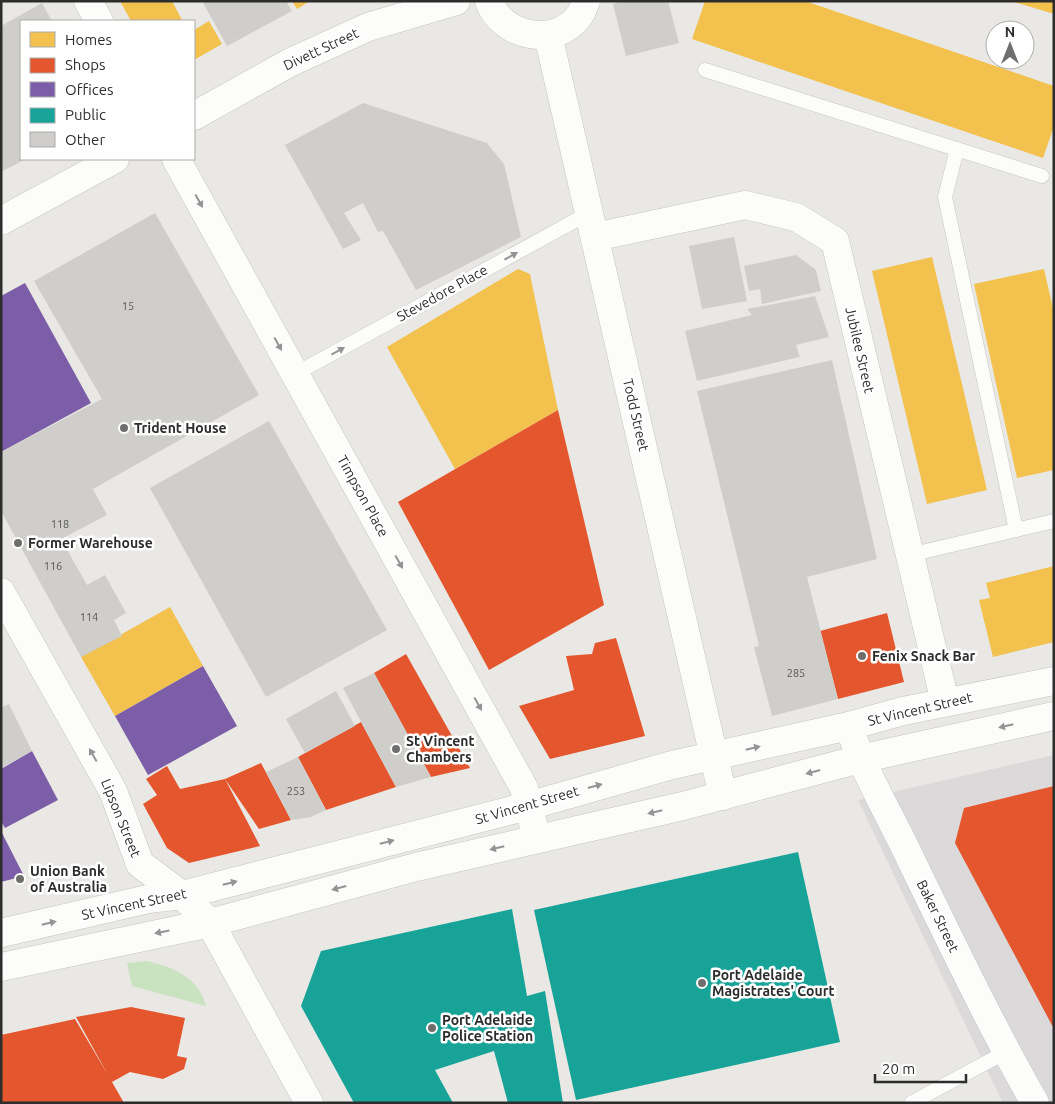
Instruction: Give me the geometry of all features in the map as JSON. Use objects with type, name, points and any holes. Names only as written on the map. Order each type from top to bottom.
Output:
[{"type":"street","points":[[88,1],[98,20]]},
{"type":"street","name":"Divett Street","points":[[195,115],[291,62],[368,27],[456,1]]},
{"type":"street","points":[[489,1],[504,24],[524,34],[548,35],[564,29],[579,16],[586,1]]},
{"type":"street","name":"Todd Street","points":[[548,35],[716,757],[723,796]]},
{"type":"street","points":[[1,221],[113,160]]},
{"type":"street","name":"Timpson Place","points":[[177,160],[524,788],[537,839]]},
{"type":"street","name":"Jubilee Street","points":[[592,225],[745,205],[796,217],[835,241],[908,555],[945,702]]},
{"type":"street","name":"Lipson Street","points":[[1,592],[113,791],[140,864],[182,895],[210,923],[309,1103]]},
{"type":"street","name":"St Vincent Street","points":[[1,934],[148,899],[182,895],[528,806],[635,775],[945,702],[1054,681]]},
{"type":"street","points":[[1,967],[210,923],[416,867],[723,796],[860,759],[1054,716]]},
{"type":"street","name":"Baker Street","points":[[849,726],[860,759],[1006,1052],[1035,1103]]},
{"type":"lane","points":[[704,70],[1042,176]]},
{"type":"lane","points":[[957,149],[945,197],[1016,530]]},
{"type":"lane","name":"Stevedore Place","points":[[295,374],[592,225]]},
{"type":"lane","points":[[908,555],[1054,521]]},
{"type":"lane","points":[[911,1103],[1006,1052]]},
{"type":"shaded area","points":[[1054,755],[1054,1103],[1003,1103],[858,800]]},
{"type":"green space","points":[[147,961],[175,970],[191,981],[202,996],[206,1006],[132,986],[127,963]]},
{"type":"building: Homes","points":[[120,1],[172,1],[182,20],[130,20]]},
{"type":"building: Homes","points":[[292,1],[310,1],[297,9]]},
{"type":"building: Homes","points":[[705,1],[805,1],[985,62],[985,70],[1007,70],[1054,86],[1054,126],[1043,158],[692,39]]},
{"type":"building: Homes","points":[[1054,1],[1054,14],[1014,2]]},
{"type":"building: Homes","points":[[209,21],[222,44],[195,59],[195,29]]},
{"type":"building: Homes","points":[[932,257],[987,490],[927,504],[872,271]]},
{"type":"building: Homes","points":[[518,269],[530,274],[558,410],[455,469],[387,347]]},
{"type":"building: Homes","points":[[1044,269],[1054,313],[1054,470],[1017,478],[974,284]]},
{"type":"building: Homes","points":[[1054,566],[1054,642],[993,657],[979,600],[990,598],[986,583]]},
{"type":"building: Homes","points":[[170,607],[203,666],[115,716],[81,657]]},
{"type":"building: Shops","points":[[558,410],[604,605],[489,670],[398,502]]},
{"type":"building: Shops","name":"Fenix Snack Bar","points":[[887,613],[904,682],[838,699],[820,631]]},
{"type":"building: Shops","points":[[616,638],[645,736],[550,759],[519,706],[574,690],[566,656],[592,654],[595,643]]},
{"type":"building: Shops","points":[[406,654],[470,768],[431,777],[374,673]]},
{"type":"building: Shops","points":[[361,722],[396,787],[326,810],[298,757]]},
{"type":"building: Shops","points":[[261,763],[291,820],[259,829],[225,779]]},
{"type":"building: Shops","points":[[167,766],[180,789],[225,779],[260,846],[189,863],[167,848],[143,804],[157,795],[146,779]]},
{"type":"building: Shops","points":[[1054,786],[1054,1029],[955,843],[964,808]]},
{"type":"building: Shops","points":[[131,1007],[185,1018],[177,1056],[187,1058],[184,1069],[163,1079],[130,1072],[112,1082],[124,1103],[1,1103],[1,1035],[75,1019],[108,1075],[76,1017]]},
{"type":"building: Offices","points":[[25,283],[91,403],[1,452],[1,296]]},
{"type":"building: Offices","points":[[203,666],[237,726],[148,775],[115,716]]},
{"type":"building: Offices","points":[[32,751],[58,800],[5,828],[1,821],[1,769]]},
{"type":"building: Offices","points":[[1,831],[24,876],[1,882]]},
{"type":"building: Public","points":[[798,852],[840,1042],[576,1100],[534,910]]},
{"type":"building: Public","name":"Port Adelaide Police Station","points":[[512,909],[527,996],[545,991],[563,1103],[508,1103],[494,1051],[435,1070],[453,1103],[354,1103],[301,1006],[321,951]]},
{"type":"building: Other","points":[[202,1],[286,1],[292,11],[227,46]]},
{"type":"building: Other","points":[[624,1],[668,1],[679,43],[626,56],[613,4]]},
{"type":"building: Other","points":[[42,3],[51,20],[20,20],[20,160],[24,160],[1,172],[1,26]]},
{"type":"building: Other","points":[[363,103],[487,143],[504,164],[521,237],[416,290],[383,231],[378,232],[363,203],[344,213],[361,240],[343,249],[285,145]]},
{"type":"building: Other","points":[[155,213],[259,395],[93,489],[107,515],[61,539],[87,585],[105,575],[126,613],[114,620],[122,636],[81,657],[1,511],[1,452],[102,399],[34,281]]},
{"type":"building: Other","points":[[734,237],[747,301],[702,309],[689,246]]},
{"type":"building: Other","points":[[796,255],[816,270],[821,291],[762,304],[760,289],[749,291],[744,266]]},
{"type":"building: Other","points":[[815,296],[829,337],[796,345],[800,357],[697,381],[685,331],[752,315],[747,309]]},
{"type":"building: Other","points":[[832,360],[877,559],[807,577],[838,699],[772,716],[754,647],[759,646],[697,391]]},
{"type":"building: Other","points":[[269,421],[387,630],[266,697],[150,488]]},
{"type":"building: Other","name":"St Vincent Chambers","points":[[374,673],[431,777],[396,787],[343,688]]},
{"type":"building: Other","points":[[336,691],[355,726],[305,753],[286,719]]},
{"type":"building: Other","points":[[9,704],[32,751],[1,768],[1,708]]},
{"type":"building: Other","points":[[298,757],[326,810],[311,817],[291,820],[266,772]]},
{"type":"place","name":"Trident House","points":[[124,428]]},
{"type":"place","name":"Former Warehouse","points":[[18,543]]},
{"type":"place","name":"Fenix Snack Bar","points":[[862,656]]},
{"type":"place","name":"St Vincent Chambers","points":[[396,749]]},
{"type":"place","name":"Union Bank of Australia","points":[[20,879]]},
{"type":"place","name":"Port Adelaide Magistrates' Court","points":[[702,983]]},
{"type":"place","name":"Port Adelaide Police Station","points":[[432,1028]]}]
